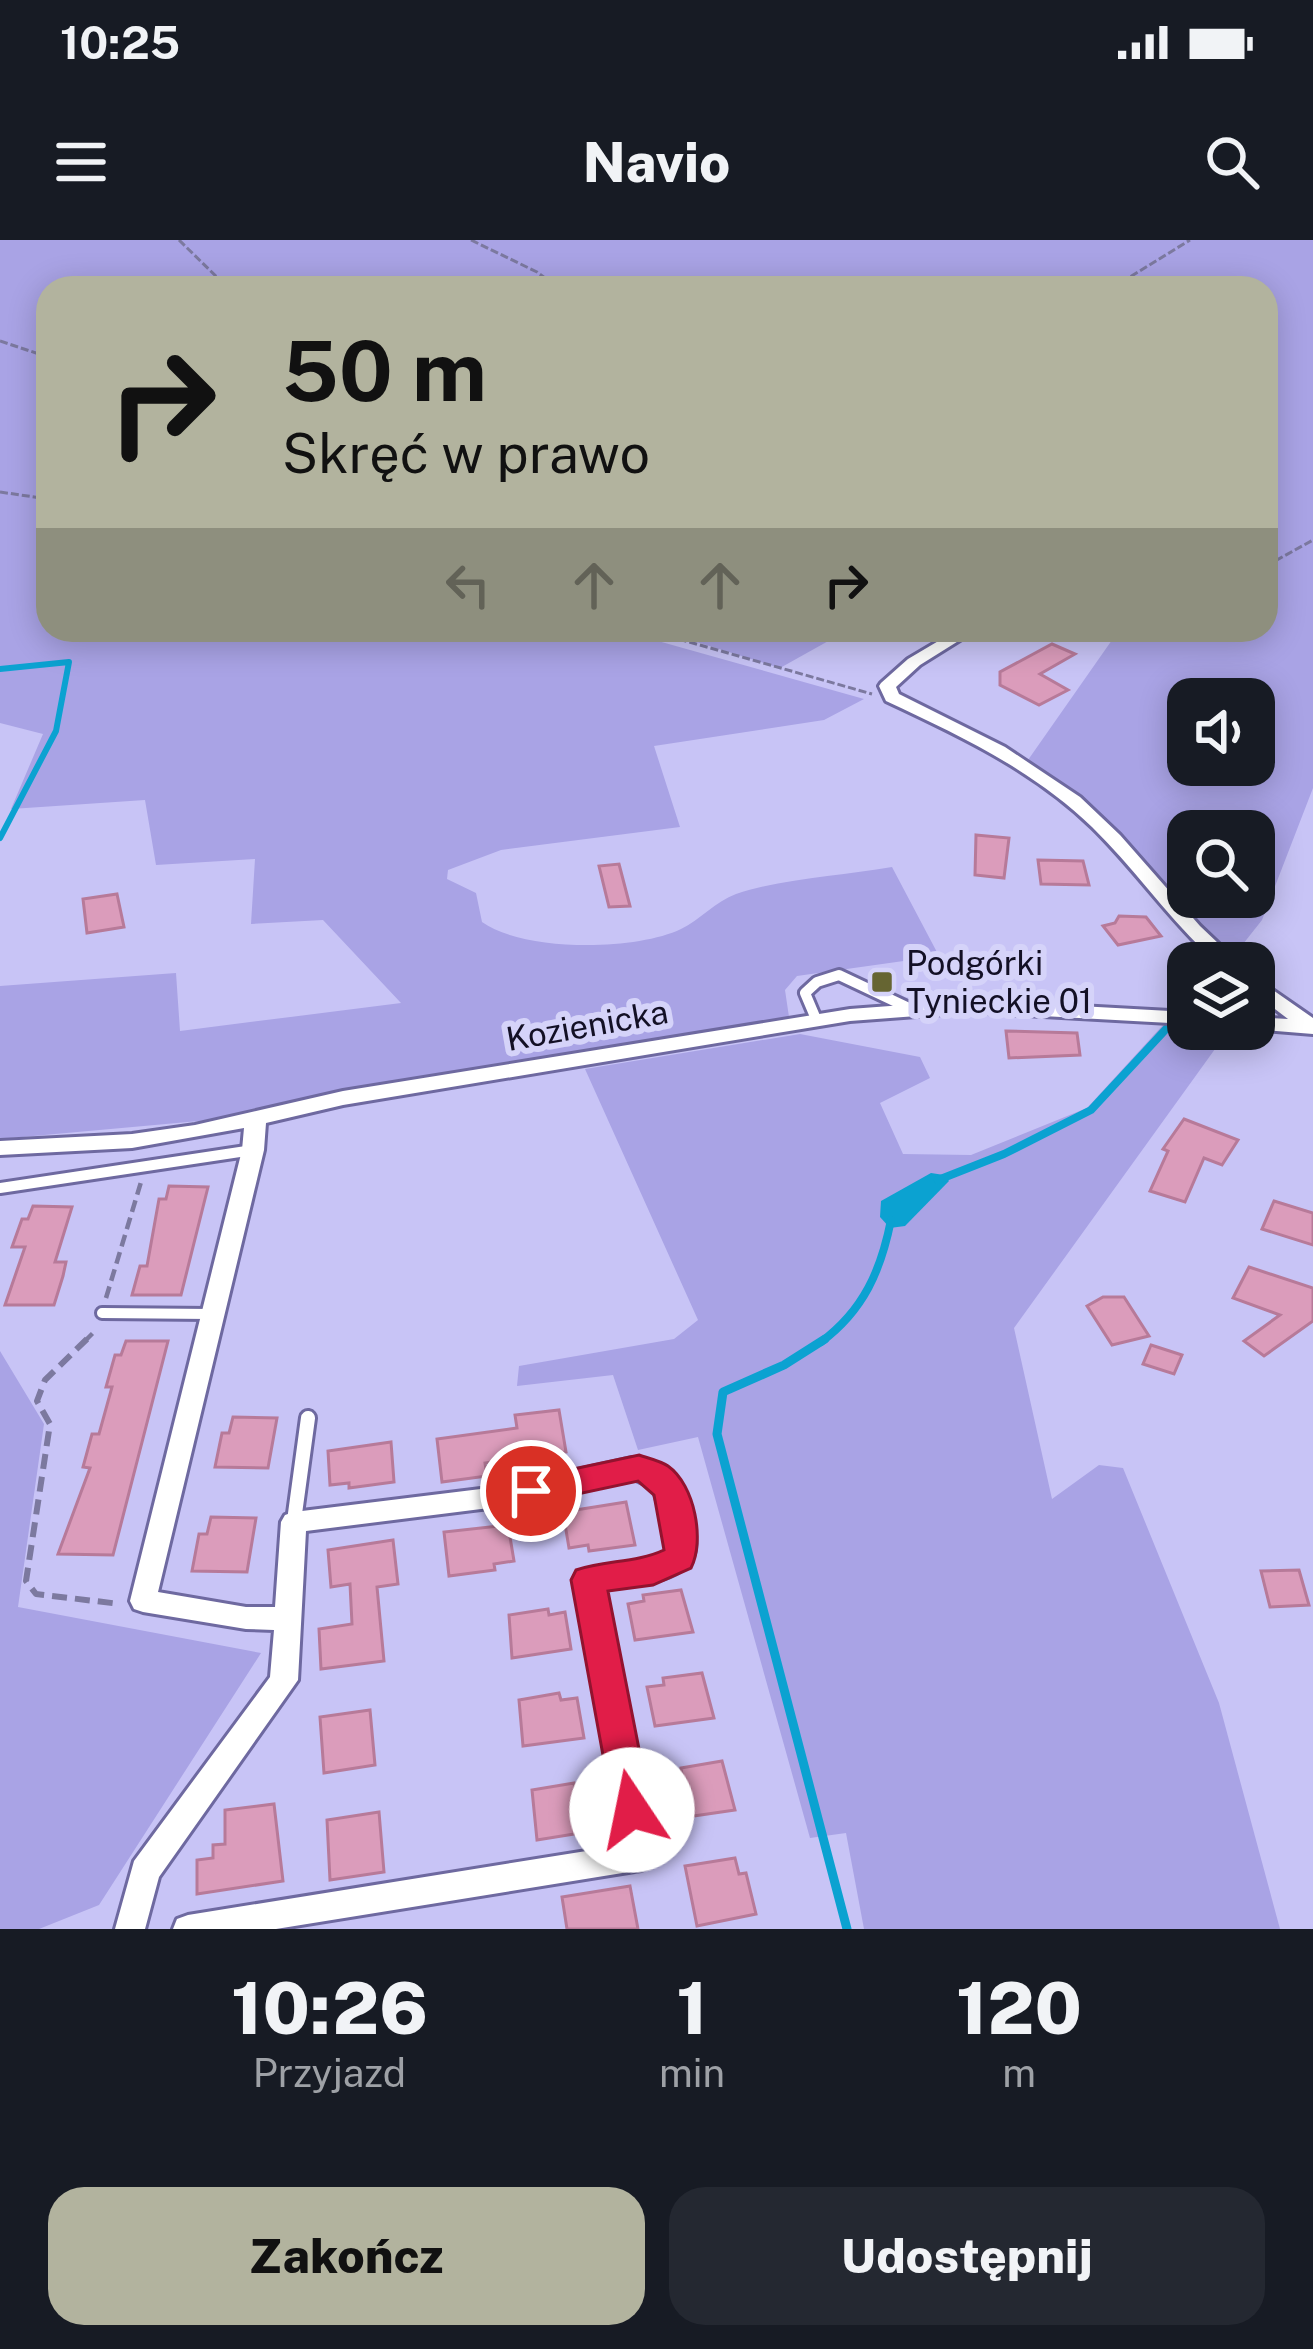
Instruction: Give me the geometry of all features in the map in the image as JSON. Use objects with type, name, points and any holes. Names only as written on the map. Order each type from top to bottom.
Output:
[{"type":"street","points":[[948,642],[887,686],[890,694],[1006,751],[1043,777],[1097,822],[1209,942]]},
{"type":"street","points":[[1275,999],[1312,1028]]},
{"type":"street","name":"Kozienicka","points":[[0,1148],[132,1142],[256,1120],[343,1098],[816,1019],[911,1009],[1035,1008],[1167,1017]]},
{"type":"street","points":[[1275,1025],[1312,1028]]},
{"type":"street","points":[[256,1120],[253,1150],[143,1601],[246,1618],[287,1619]]},
{"type":"street","points":[[130,1929],[133,1903],[145,1871],[284,1680],[294,1522],[518,1494],[632,1468],[664,1482],[682,1542],[679,1558],[653,1571],[588,1580],[641,1856],[188,1929]]},
{"type":"lane","points":[[816,1019],[805,993],[826,977],[839,975],[863,982],[911,1009]]},
{"type":"lane","points":[[0,1188],[253,1150]]},
{"type":"lane","points":[[101,1313],[213,1314]]},
{"type":"lane","points":[[294,1522],[308,1418]]},
{"type":"path","points":[[179,240],[216,276]]},
{"type":"path","points":[[471,240],[542,276]]},
{"type":"path","points":[[1130,276],[1157,258],[1183,250],[1190,240]]},
{"type":"path","points":[[0,341],[36,352]]},
{"type":"path","points":[[0,492],[36,497]]},
{"type":"path","points":[[1278,559],[1313,540]]},
{"type":"path","points":[[688,642],[847,689],[890,694]]},
{"type":"path","points":[[143,1601],[107,1606],[36,1594],[26,1581],[50,1424],[38,1401],[45,1380],[97,1330],[145,1168]]},
{"type":"shaded area","points":[[0,240],[1313,240],[1313,788],[1275,886],[1275,810],[1167,810],[1167,890],[1080,800],[1028,760],[1111,642],[1278,642],[1278,276],[36,276],[36,642],[662,642],[864,699],[824,720],[654,746],[680,827],[501,850],[448,870],[447,879],[476,893],[482,922],[501,932],[580,945],[661,936],[688,925],[729,897],[754,889],[892,867],[939,956],[797,976],[785,990],[789,1017],[383,1084],[210,1120],[0,1139],[0,986],[176,973],[180,1031],[401,1003],[323,920],[251,924],[255,859],[156,865],[145,800],[11,809],[43,734],[0,723]]},
{"type":"shaded area","points":[[697,642],[827,642],[780,668]]},
{"type":"shaded area","points":[[1194,918],[1263,918],[1245,942],[1217,942]]},
{"type":"shaded area","points":[[1163,1025],[1167,1025],[1167,1050],[1214,1050],[1014,1328],[1052,1499],[1099,1465],[1123,1468],[1219,1703],[1280,1929],[864,1929],[846,1833],[810,1838],[698,1437],[638,1450],[613,1375],[517,1386],[519,1366],[674,1339],[698,1320],[585,1069],[800,1034],[920,1057],[930,1078],[880,1103],[903,1154],[971,1155],[1087,1108]]},
{"type":"shaded area","points":[[0,1351],[44,1424],[18,1607],[261,1653],[99,1905],[39,1929],[0,1929]]},
{"type":"water","points":[[931,1173],[949,1181],[905,1226],[890,1228],[880,1217],[881,1201]]},
{"type":"building","points":[[1052,644],[1075,654],[1040,674],[1068,690],[1039,705],[1000,685],[1000,672]]},
{"type":"building","points":[[976,835],[1009,838],[1004,878],[975,875]]},
{"type":"building","points":[[1038,860],[1083,861],[1089,885],[1041,884]]},
{"type":"building","points":[[619,864],[630,906],[609,907],[599,866]]},
{"type":"building","points":[[117,894],[124,927],[87,933],[83,899]]},
{"type":"building","points":[[1119,916],[1146,917],[1161,936],[1118,945],[1103,926],[1115,923]]},
{"type":"building","points":[[1006,1031],[1077,1033],[1080,1055],[1009,1058]]},
{"type":"building","points":[[1184,1119],[1238,1140],[1222,1165],[1204,1158],[1185,1202],[1150,1191],[1168,1151],[1163,1149]]},
{"type":"building","points":[[169,1186],[208,1187],[181,1295],[132,1295],[140,1266],[147,1266],[159,1199],[166,1199]]},
{"type":"building","points":[[1274,1201],[1313,1213],[1313,1245],[1262,1229]]},
{"type":"building","points":[[33,1206],[72,1207],[55,1262],[66,1262],[63,1276],[54,1305],[5,1305],[25,1247],[12,1247],[22,1219],[28,1219]]},
{"type":"building","points":[[1249,1267],[1313,1288],[1313,1321],[1264,1356],[1244,1341],[1280,1315],[1233,1298]]},
{"type":"building","points":[[1103,1297],[1124,1297],[1149,1336],[1112,1345],[1087,1306]]},
{"type":"building","points":[[126,1341],[168,1341],[113,1555],[58,1554],[90,1468],[83,1467],[92,1434],[99,1434],[115,1355],[121,1355]]},
{"type":"building","points":[[1151,1345],[1182,1355],[1174,1374],[1143,1364]]},
{"type":"building","points":[[559,1410],[566,1452],[485,1463],[487,1476],[442,1482],[437,1439],[517,1428],[515,1415]]},
{"type":"building","points":[[233,1417],[277,1418],[268,1468],[215,1467],[222,1433],[229,1433]]},
{"type":"building","points":[[391,1442],[394,1482],[349,1488],[349,1483],[330,1485],[328,1451]]},
{"type":"building","points":[[626,1502],[635,1545],[589,1551],[588,1545],[569,1548],[563,1512]]},
{"type":"building","points":[[211,1517],[256,1518],[247,1572],[192,1571],[199,1534],[207,1534]]},
{"type":"building","points":[[508,1525],[514,1561],[494,1564],[495,1570],[449,1576],[444,1532]]},
{"type":"building","points":[[393,1540],[398,1584],[377,1587],[384,1661],[321,1669],[319,1629],[352,1624],[350,1584],[331,1587],[328,1550]]},
{"type":"building","points":[[1299,1570],[1309,1605],[1270,1607],[1261,1571]]},
{"type":"building","points":[[681,1590],[693,1632],[635,1640],[628,1604],[644,1601],[643,1595]]},
{"type":"building","points":[[548,1609],[549,1615],[565,1612],[571,1649],[512,1658],[509,1615]]},
{"type":"building","points":[[702,1673],[714,1718],[655,1726],[647,1687],[664,1685],[663,1678]]},
{"type":"building","points":[[559,1693],[561,1700],[577,1698],[584,1738],[523,1746],[519,1700]]},
{"type":"building","points":[[370,1710],[375,1765],[324,1773],[320,1717]]},
{"type":"building","points":[[722,1761],[735,1810],[673,1819],[665,1777],[682,1775],[681,1768]]},
{"type":"building","points":[[574,1783],[575,1790],[592,1787],[599,1830],[537,1840],[532,1790]]},
{"type":"building","points":[[274,1804],[283,1881],[197,1894],[197,1860],[213,1858],[213,1845],[225,1844],[225,1810]]},
{"type":"building","points":[[379,1812],[384,1872],[330,1880],[327,1820]]},
{"type":"building","points":[[735,1858],[739,1874],[746,1873],[756,1914],[697,1926],[685,1866]]},
{"type":"building","points":[[630,1886],[638,1929],[567,1929],[562,1897]]},
{"type":"waterway","points":[[0,669],[69,662],[56,731],[0,838]]},
{"type":"waterway","points":[[938,1180],[1004,1154],[1091,1110],[1167,1028]]},
{"type":"waterway","points":[[824,1340],[849,1316],[868,1288],[891,1220]]},
{"type":"waterway","points":[[824,1340],[784,1365],[723,1392],[717,1434],[847,1929]]},
{"type":"place","name":"Podgórki Tynieckie 01","points":[[882,982]]},
{"type":"route","points":[[531,1491],[632,1468],[656,1475],[670,1490],[682,1542],[679,1558],[653,1571],[588,1580],[632,1810]]}]
